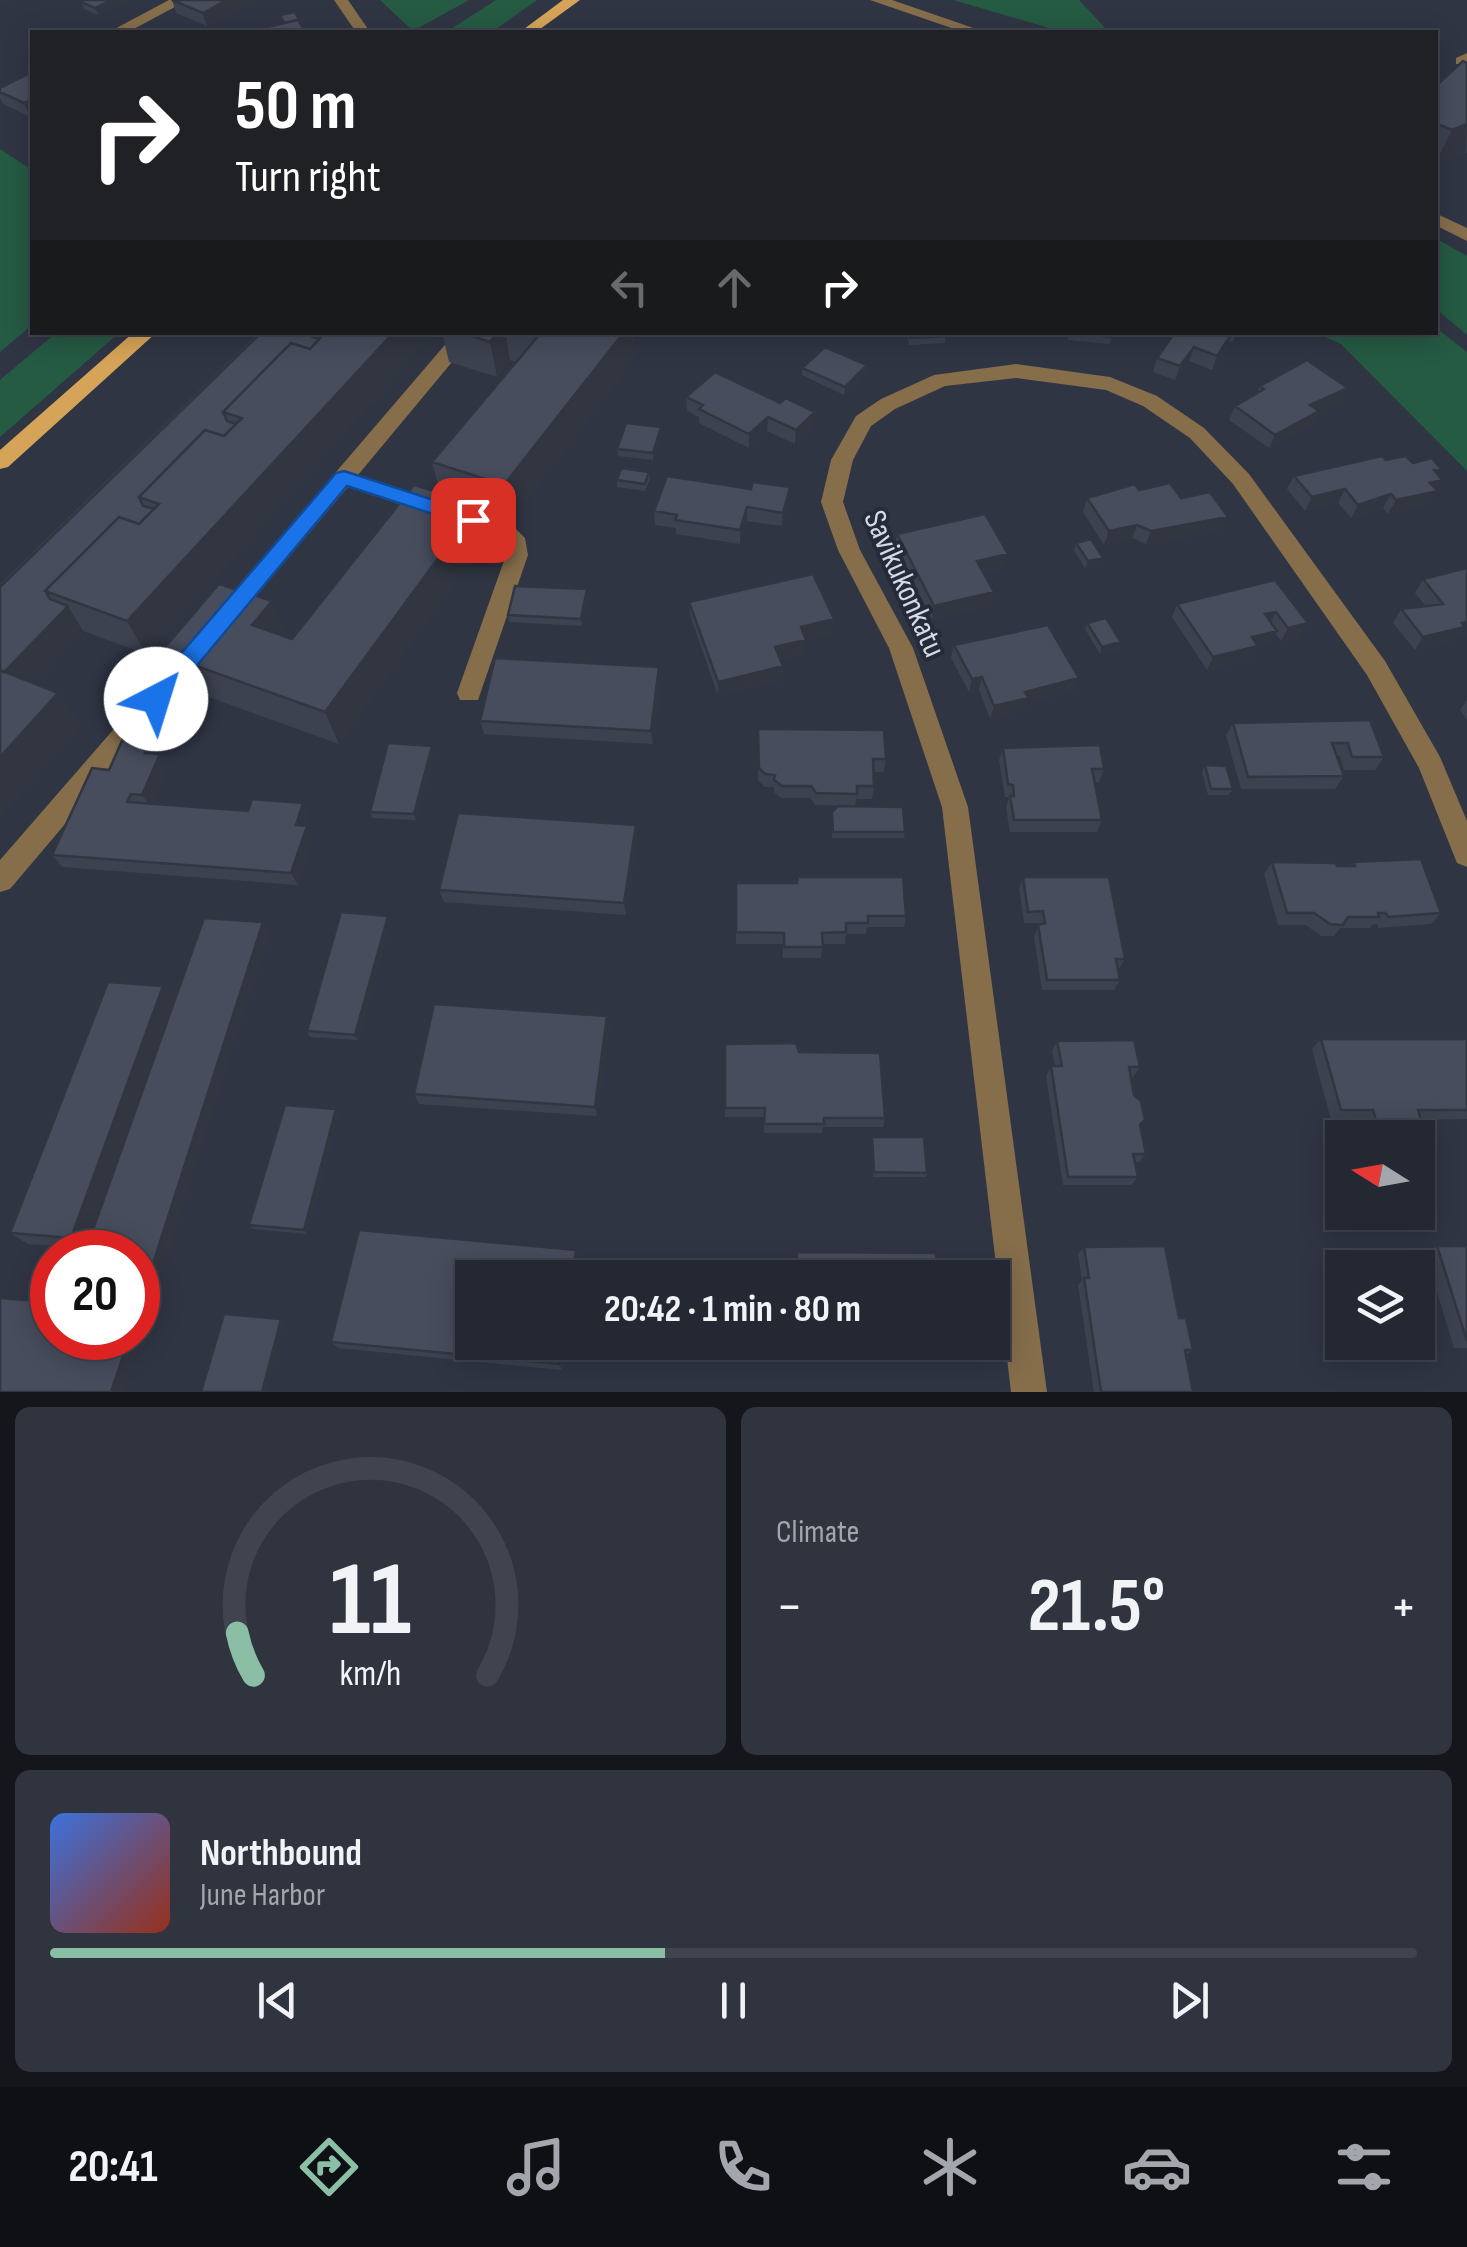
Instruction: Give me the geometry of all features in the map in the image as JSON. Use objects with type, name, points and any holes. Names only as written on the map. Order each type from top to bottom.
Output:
[{"type":"main road","points":[[529,30],[573,0]]},
{"type":"main road","points":[[0,462],[143,335]]},
{"type":"street","points":[[121,30],[181,0]]},
{"type":"street","points":[[342,0],[363,30]]},
{"type":"street","points":[[877,0],[971,30]]},
{"type":"street","points":[[1438,220],[1467,235]]},
{"type":"street","points":[[0,880],[464,335]]},
{"type":"street","name":"Savikukonkatu","points":[[1029,1392],[956,807],[901,648],[849,550],[832,502],[842,460],[863,421],[888,404],[942,380],[1016,371],[1110,384],[1150,401],[1196,433],[1242,481],[1376,668],[1431,765],[1467,856]]},
{"type":"street","points":[[344,478],[503,530],[514,538],[517,555],[468,693]]},
{"type":"green space","points":[[380,0],[469,0],[415,30]]},
{"type":"green space","points":[[496,0],[537,0],[495,30],[449,30]]},
{"type":"green space","points":[[953,0],[1079,0],[1107,30],[1056,30]]},
{"type":"green space","points":[[0,149],[30,169],[30,327],[0,352]]},
{"type":"green space","points":[[1438,240],[1467,256],[1467,335],[1438,311]]},
{"type":"green space","points":[[1438,329],[1467,352],[1467,471],[1341,344],[1321,335],[1438,335]]},
{"type":"green space","points":[[53,335],[117,335],[0,437],[0,380]]},
{"type":"building","points":[[112,0],[95,8],[81,2]]},
{"type":"building","points":[[172,0],[227,0],[203,13]]},
{"type":"building","points":[[295,12],[302,25],[298,20],[284,23],[280,15]]},
{"type":"building","points":[[298,20],[305,30],[259,30]]},
{"type":"building","points":[[1463,61],[1467,63],[1467,124],[1452,130],[1438,124],[1438,84]]},
{"type":"building","points":[[30,73],[30,100],[24,103],[0,92],[0,88]]},
{"type":"building","points":[[255,335],[259,335],[0,587]]},
{"type":"building","points":[[259,335],[310,335],[319,339],[310,349],[291,343],[223,412],[227,421],[236,424],[224,436],[205,430],[139,497],[143,506],[154,509],[139,524],[119,517],[45,591],[50,599],[68,606],[4,672],[0,670],[0,587]]},
{"type":"building","points":[[322,335],[391,335],[127,621],[45,591],[119,517],[139,524],[159,504],[139,497],[205,430],[224,436],[242,418],[223,412],[291,343],[310,349]]},
{"type":"building","points":[[469,335],[496,335],[490,342]]},
{"type":"building","points":[[539,335],[622,335],[504,485],[432,462]]},
{"type":"building","points":[[910,335],[946,336],[910,338]]},
{"type":"building","points":[[1173,335],[1230,335],[1217,356],[1194,347],[1180,366],[1157,358]]},
{"type":"building","points":[[825,347],[867,365],[845,387],[802,368]]},
{"type":"building","points":[[1307,360],[1348,388],[1310,405],[1319,411],[1275,435],[1235,406],[1264,389],[1260,386]]},
{"type":"building","points":[[715,372],[780,403],[786,398],[815,412],[796,430],[768,417],[749,434],[699,409],[703,405],[686,397]]},
{"type":"building","points":[[626,423],[661,427],[653,453],[617,449]]},
{"type":"building","points":[[1382,456],[1386,460],[1406,456],[1413,463],[1432,458],[1441,469],[1434,470],[1442,480],[1430,483],[1438,491],[1396,500],[1391,494],[1358,505],[1345,489],[1312,497],[1294,476]]},
{"type":"building","points":[[621,468],[649,472],[645,484],[617,480]]},
{"type":"building","points":[[667,476],[751,489],[752,482],[790,487],[783,513],[747,507],[740,530],[675,520],[677,515],[654,511]]},
{"type":"building","points":[[1170,483],[1181,498],[1210,492],[1228,517],[1151,531],[1137,525],[1109,531],[1087,498],[1135,484],[1139,490]]},
{"type":"building","points":[[414,485],[478,504],[325,712],[160,653],[219,584],[272,601],[252,625],[292,639]]},
{"type":"building","points":[[985,514],[1008,554],[977,561],[994,592],[934,606],[897,534]]},
{"type":"building","points":[[1091,539],[1103,558],[1088,561],[1076,543]]},
{"type":"building","points":[[1467,568],[1467,622],[1462,623],[1465,627],[1423,637],[1401,609],[1443,604],[1423,579]]},
{"type":"building","points":[[813,574],[834,619],[801,627],[806,640],[775,647],[783,666],[718,682],[689,602]]},
{"type":"building","points":[[1275,580],[1308,623],[1288,628],[1276,612],[1265,614],[1277,631],[1252,637],[1258,646],[1213,657],[1177,604]]},
{"type":"building","points":[[515,586],[587,589],[581,619],[508,615]]},
{"type":"building","points":[[1106,618],[1121,642],[1102,647],[1087,623]]},
{"type":"building","points":[[1048,625],[1079,678],[1025,692],[1028,698],[994,706],[982,677],[972,679],[954,645]]},
{"type":"building","points":[[495,658],[659,667],[651,731],[480,721]]},
{"type":"building","points":[[0,670],[58,693],[0,757]]},
{"type":"building","points":[[1370,720],[1384,757],[1352,757],[1348,743],[1332,743],[1344,776],[1248,777],[1233,723]]},
{"type":"building","points":[[758,729],[884,730],[886,759],[873,759],[874,786],[857,786],[857,794],[816,793],[811,786],[782,786],[774,780],[775,775],[765,774],[759,768]]},
{"type":"building","points":[[125,734],[152,736],[145,753],[160,754],[142,795],[131,794],[127,802],[248,811],[252,799],[303,803],[296,825],[307,826],[291,873],[52,855],[92,768],[109,770]]},
{"type":"building","points":[[388,743],[432,746],[414,814],[370,812]]},
{"type":"building","points":[[1100,745],[1104,769],[1092,769],[1102,820],[1014,820],[1010,796],[1014,796],[1013,785],[1008,784],[1003,748]]},
{"type":"building","points":[[1205,765],[1226,766],[1233,789],[1211,789]]},
{"type":"building","points":[[838,806],[903,807],[905,832],[833,832],[832,812]]},
{"type":"building","points":[[458,813],[636,825],[624,903],[439,890]]},
{"type":"building","points":[[1421,859],[1441,913],[1388,917],[1378,913],[1379,917],[1348,917],[1343,925],[1330,924],[1314,913],[1287,913],[1272,862],[1355,866],[1353,862]]},
{"type":"building","points":[[798,877],[903,877],[906,916],[868,916],[868,923],[846,923],[846,932],[822,933],[823,947],[784,947],[784,933],[736,932],[736,883],[797,883]]},
{"type":"building","points":[[1023,877],[1109,877],[1125,959],[1116,959],[1120,980],[1047,980],[1038,925],[1045,923],[1043,911],[1028,912]]},
{"type":"building","points":[[341,912],[388,916],[355,1035],[307,1031]]},
{"type":"building","points":[[204,918],[263,922],[160,1242],[160,1230],[93,1230]]},
{"type":"building","points":[[108,982],[163,986],[74,1230],[10,1233]]},
{"type":"building","points":[[434,1004],[607,1016],[595,1107],[414,1094]]},
{"type":"building","points":[[1321,1039],[1467,1039],[1467,1110],[1418,1110],[1421,1120],[1376,1120],[1373,1110],[1341,1110]]},
{"type":"building","points":[[1134,1040],[1140,1067],[1129,1067],[1134,1095],[1141,1101],[1145,1120],[1140,1125],[1146,1154],[1133,1154],[1138,1177],[1068,1177],[1051,1066],[1062,1066],[1057,1041]]},
{"type":"building","points":[[796,1043],[799,1052],[880,1053],[885,1118],[824,1118],[824,1124],[764,1124],[765,1108],[725,1108],[725,1044]]},
{"type":"building","points":[[285,1105],[336,1109],[304,1230],[249,1225]]},
{"type":"building","points":[[872,1137],[924,1137],[927,1173],[874,1172]]},
{"type":"building","points":[[359,1230],[576,1250],[575,1260],[455,1260],[455,1354],[331,1342]]},
{"type":"building","points":[[1165,1246],[1179,1318],[1186,1318],[1193,1350],[1185,1350],[1193,1392],[1101,1392],[1084,1278],[1089,1278],[1084,1247]]},
{"type":"building","points":[[1437,1246],[1467,1246],[1467,1341]]},
{"type":"building","points":[[797,1252],[936,1253],[937,1260],[797,1260]]},
{"type":"building","points":[[0,1298],[30,1300],[30,1360],[122,1360],[111,1392],[0,1392]]},
{"type":"building","points":[[224,1314],[281,1319],[262,1392],[201,1392]]},
{"type":"building","points":[[518,1360],[560,1360],[559,1364]]},
{"type":"route","points":[[156,699],[344,478],[473,520]]}]
